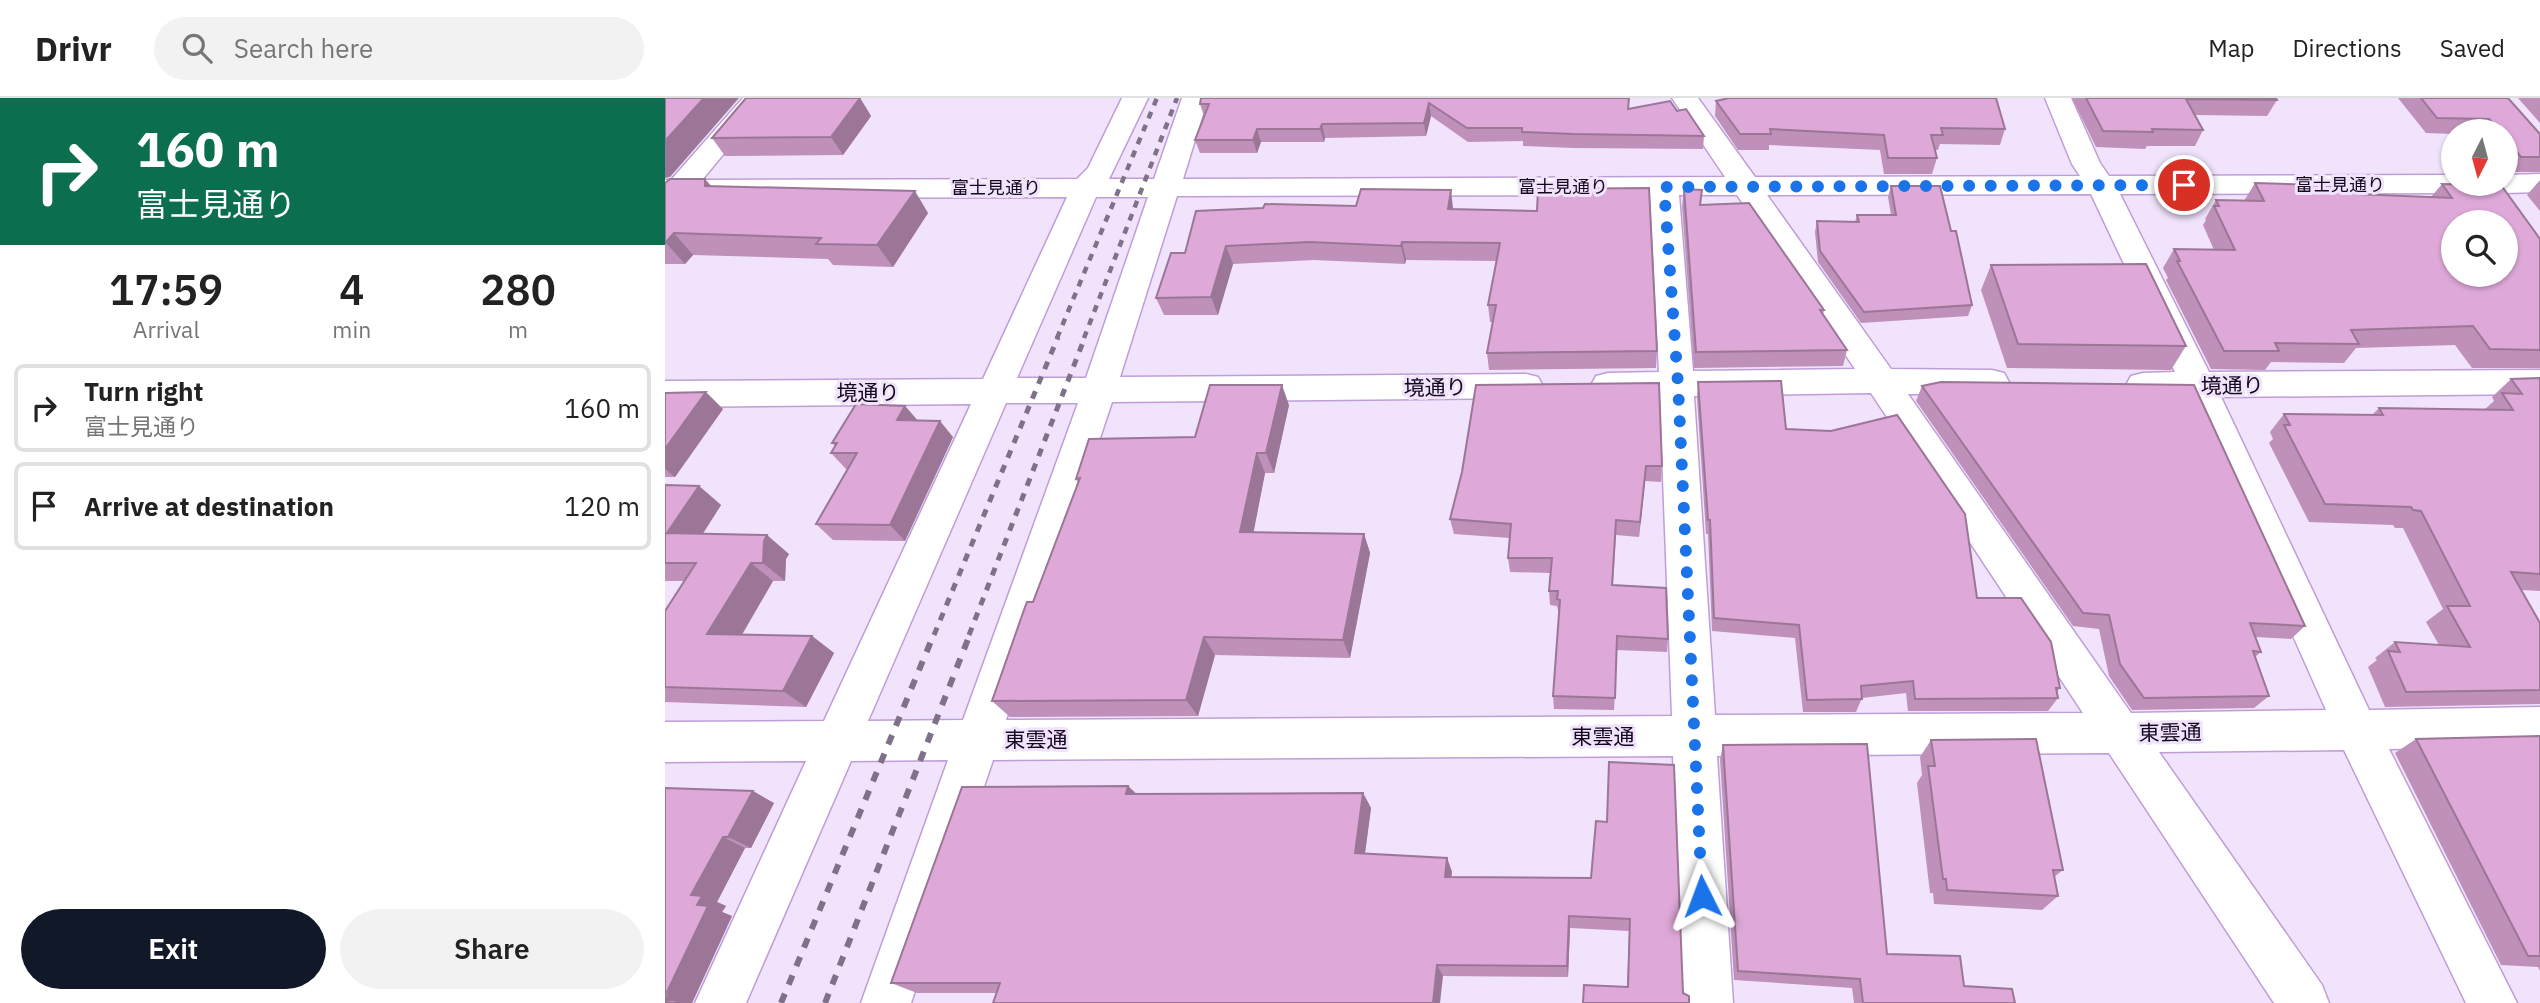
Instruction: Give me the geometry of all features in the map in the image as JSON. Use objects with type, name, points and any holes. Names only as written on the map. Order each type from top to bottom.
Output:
[{"type":"street","points":[[673,186],[757,98]]},
{"type":"street","points":[[720,1003],[995,391],[1093,179],[1135,98]]},
{"type":"street","points":[[886,1003],[1099,391],[1195,98]]},
{"type":"street","points":[[1685,98],[2304,1003]]},
{"type":"street","points":[[2058,98],[2199,386],[2356,728],[2493,1003]]},
{"type":"street","name":"富士見通り","points":[[673,186],[1169,178],[2094,174],[2441,162]]},
{"type":"street","points":[[2518,162],[2540,162]]},
{"type":"street","name":"富士見通り","points":[[2094,174],[2441,183]]},
{"type":"street","name":"富士見通り","points":[[1169,178],[1664,187],[1738,176]]},
{"type":"street","points":[[2518,184],[2540,183]]},
{"type":"street","points":[[1664,187],[1678,384],[1708,1003]]},
{"type":"street","name":"境通り","points":[[665,394],[1881,381],[2019,383]]},
{"type":"street","name":"境通り","points":[[2116,384],[2199,386],[2540,382]]},
{"type":"street","name":"東雲通","points":[[665,742],[2118,733],[2540,727]]},
{"type":"building","points":[[665,98],[704,98],[665,141]]},
{"type":"building","points":[[746,98],[860,98],[831,137],[712,138]]},
{"type":"building","points":[[1201,98],[1629,98],[1628,109],[1670,101],[1677,111],[1686,109],[1704,136],[1573,134],[1522,132],[1522,128],[1467,128],[1429,103],[1424,123],[1322,124],[1320,129],[1257,129],[1253,140],[1195,140],[1209,104],[1200,104]]},
{"type":"building","points":[[1729,98],[1996,98],[2005,129],[1941,128],[1943,135],[1931,135],[1937,158],[1888,158],[1884,135],[1770,129],[1771,134],[1740,134],[1716,101]]},
{"type":"building","points":[[2086,98],[2276,98],[2277,100],[2186,99],[2203,130],[2152,129],[2153,132],[2103,131]]},
{"type":"building","points":[[2421,98],[2508,98],[2540,134],[2540,157],[2521,157],[2518,153],[2518,119],[2437,118]]},
{"type":"building","points":[[670,179],[705,179],[705,186],[915,191],[877,245],[816,244],[821,238],[674,233],[665,243],[665,183]]},
{"type":"building","points":[[2255,183],[2351,186],[2356,194],[2452,198],[2451,196],[2509,196],[2540,239],[2540,350],[2490,349],[2473,326],[2351,330],[2359,344],[2275,343],[2279,351],[2224,351],[2177,261],[2180,261],[2174,249],[2235,250],[2214,206],[2219,206],[2216,200],[2264,201]]},
{"type":"building","points":[[1891,186],[1940,186],[1951,231],[1956,231],[1972,305],[1864,312],[1820,251],[1817,221],[1859,222],[1857,215],[1896,215]]},
{"type":"building","points":[[1649,188],[1657,351],[1487,353],[1496,305],[1488,305],[1500,243],[1402,242],[1401,246],[1309,242],[1226,246],[1211,297],[1156,298],[1171,253],[1185,253],[1196,211],[1263,208],[1265,204],[1356,206],[1361,189],[1451,190],[1448,209],[1537,211],[1538,189]]},
{"type":"building","points":[[1684,189],[1702,190],[1700,205],[1749,203],[1824,310],[1820,310],[1847,350],[1696,352]]},
{"type":"building","points":[[2146,264],[2186,346],[2018,344],[1991,265]]},
{"type":"building","points":[[2540,378],[2540,574],[2511,572],[2540,623],[2540,690],[2406,692],[2388,651],[2400,652],[2395,642],[2470,647],[2447,606],[2470,606],[2421,511],[2411,507],[2325,504],[2284,425],[2290,425],[2284,414],[2383,415],[2379,408],[2513,410],[2502,393],[2522,394],[2511,379]]},
{"type":"building","points":[[1781,381],[1786,429],[1831,431],[1897,415],[1965,514],[1977,598],[2021,598],[2051,642],[2060,688],[2056,688],[2058,698],[1915,699],[1913,681],[1861,686],[1862,699],[1807,700],[1799,625],[1714,618],[1710,520],[1698,382]]},
{"type":"building","points":[[1941,382],[2194,385],[2305,626],[2250,623],[2261,652],[2253,651],[2269,696],[2144,698],[2120,664],[2109,615],[2083,613],[1922,386]]},
{"type":"building","points":[[1659,383],[1662,466],[1646,466],[1640,522],[1616,520],[1612,585],[1666,588],[1668,639],[1617,636],[1615,698],[1553,696],[1560,600],[1557,599],[1558,591],[1549,591],[1552,558],[1508,558],[1511,524],[1450,519],[1462,472],[1476,385]]},
{"type":"building","points":[[1210,385],[1282,385],[1266,453],[1257,453],[1240,532],[1364,534],[1343,640],[1204,637],[1186,700],[992,701],[1025,607],[1027,602],[1033,602],[1080,478],[1076,479],[1089,439],[1195,437]]},
{"type":"building","points":[[706,392],[665,449],[665,393]]},
{"type":"building","points":[[856,404],[905,406],[897,420],[940,421],[890,525],[816,524],[857,453],[831,453],[837,443],[832,443]]},
{"type":"building","points":[[665,485],[699,486],[667,533],[767,535],[764,541],[763,563],[751,563],[707,634],[812,636],[783,691],[665,687],[665,611],[696,563],[665,563]]},
{"type":"building","points":[[2540,736],[2540,956],[2528,956],[2416,739]]},
{"type":"building","points":[[2036,739],[2063,870],[2053,870],[2058,896],[1947,890],[1946,879],[1943,879],[1928,766],[1935,766],[1931,740]]},
{"type":"building","points":[[1867,744],[1887,954],[1960,956],[1964,986],[2012,989],[2015,1003],[1863,1003],[1860,979],[1738,971],[1723,745]]},
{"type":"building","points":[[1609,762],[1674,765],[1683,993],[1689,996],[1689,1003],[1583,1003],[1584,985],[1628,987],[1630,919],[1569,916],[1567,966],[1437,965],[1433,1003],[993,1003],[1000,983],[891,983],[962,787],[1128,786],[1126,794],[1363,793],[1355,853],[1447,858],[1445,877],[1591,878],[1596,821],[1607,822]]},
{"type":"building","points":[[665,788],[753,791],[728,837],[723,837],[691,895],[702,896],[697,905],[708,906],[665,1000]]},
{"type":"railway","points":[[1057,338],[1157,98]]},
{"type":"railway","points":[[1084,338],[1177,98]]},
{"type":"railway","points":[[934,635],[1058,337]]},
{"type":"railway","points":[[969,635],[1085,337]]},
{"type":"railway","points":[[781,1003],[934,634]]},
{"type":"railway","points":[[825,1003],[970,634]]},
{"type":"route","points":[[1702,896],[1678,384],[1664,187],[2184,185]]}]
